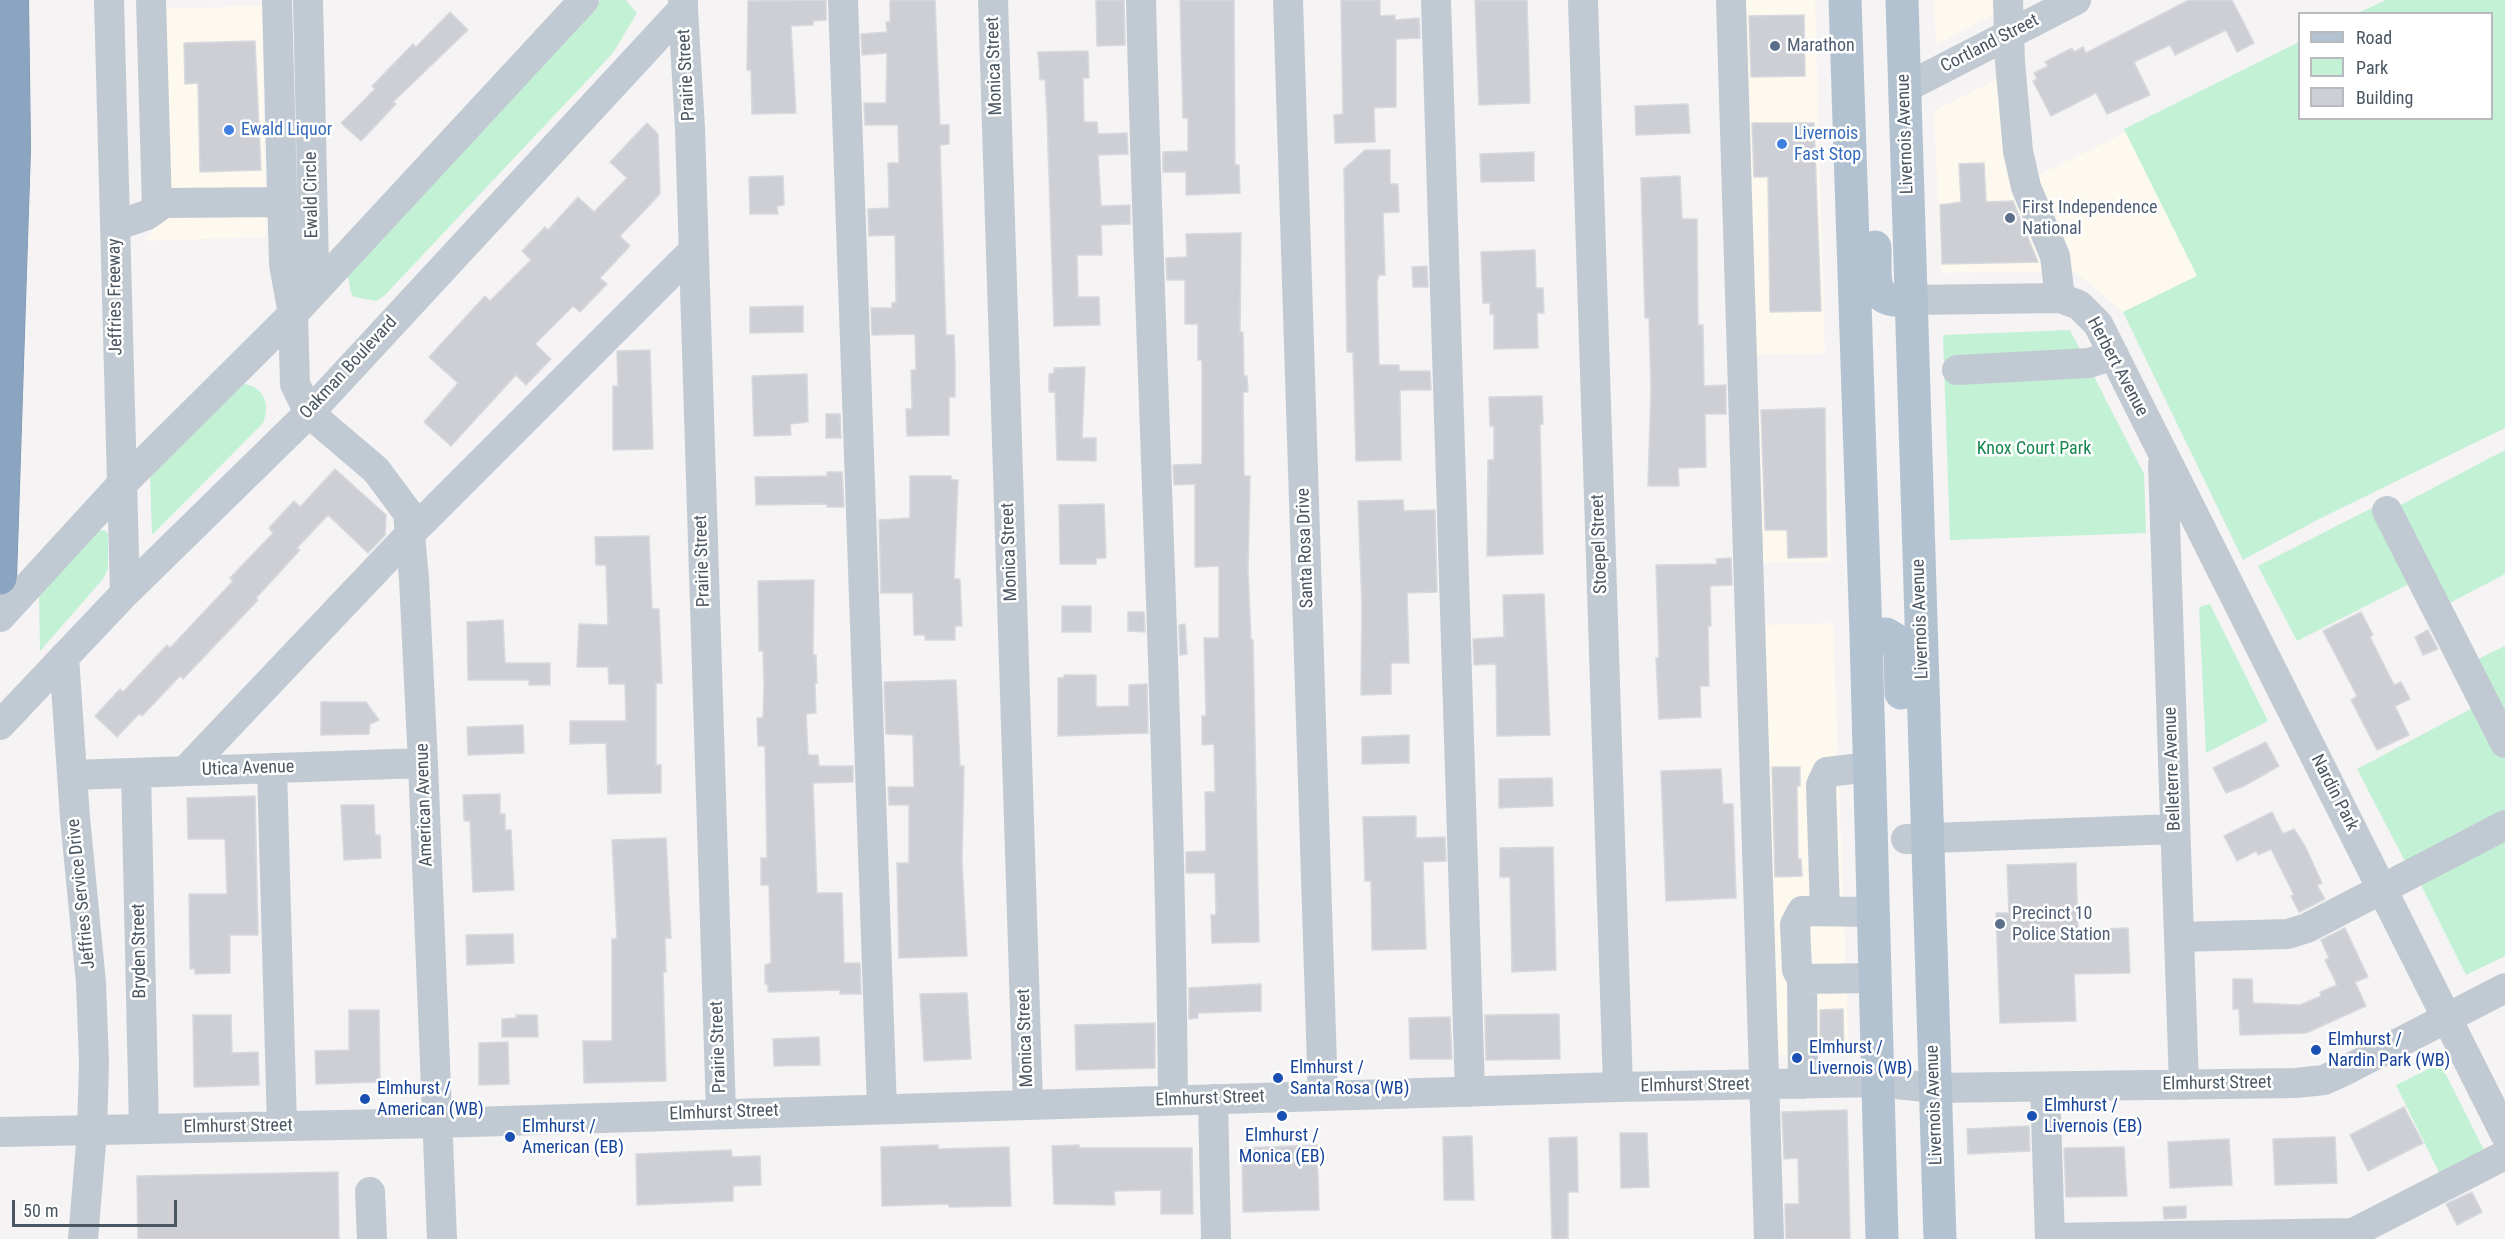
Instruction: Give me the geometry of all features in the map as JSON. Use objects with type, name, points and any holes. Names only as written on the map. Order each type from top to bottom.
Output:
[{"type":"highway","points":[[0,578],[14,148],[12,0]]},
{"type":"main road","points":[[1845,0],[1878,1083],[1885,1229]]},
{"type":"main road","name":"Livernois Avenue","points":[[1902,0],[1911,300],[1916,839],[1929,933],[1940,1239]]},
{"type":"main road","points":[[1847,43],[1870,111],[1878,291],[1891,302],[1911,300]]},
{"type":"main road","points":[[1866,635],[1892,635],[1900,653],[1916,839]]},
{"type":"street","name":"Jeffries Freeway","points":[[109,0],[125,593]]},
{"type":"street","points":[[150,0],[157,208]]},
{"type":"street","name":"Ewald Circle","points":[[277,0],[284,264],[293,314],[296,384],[309,413]]},
{"type":"street","name":"Ewald Circle","points":[[293,314],[314,267],[308,0]]},
{"type":"street","points":[[0,617],[45,571],[121,485],[293,314],[584,0]]},
{"type":"street","points":[[843,0],[882,1108]]},
{"type":"street","name":"Monica Street","points":[[993,0],[1028,1104]]},
{"type":"street","points":[[1140,0],[1150,341],[1158,478],[1173,1100]]},
{"type":"street","name":"Santa Rosa Drive","points":[[1288,0],[1323,1096]]},
{"type":"street","points":[[1436,0],[1470,1092]]},
{"type":"street","name":"Stoepel Street","points":[[1583,0],[1618,1087]]},
{"type":"street","points":[[1731,0],[1769,1239]]},
{"type":"street","points":[[2008,0],[2018,151],[2026,187],[2055,256],[2060,298]]},
{"type":"street","name":"Cortland Street","points":[[1905,88],[2076,0]]},
{"type":"street","name":"Prairie Street","points":[[683,4],[721,1113]]},
{"type":"street","name":"Oakman Boulevard","points":[[0,725],[125,593],[309,413],[683,4]]},
{"type":"street","points":[[115,226],[147,215],[164,203],[283,202]]},
{"type":"street","points":[[185,771],[410,534],[693,251]]},
{"type":"street","name":"Herbert Avenue","points":[[1911,300],[2060,298],[2079,305],[2090,313],[2114,355],[2163,453]]},
{"type":"street","points":[[1957,370],[2089,363],[2114,355]]},
{"type":"street","name":"American Avenue","points":[[309,413],[376,470],[408,513],[423,763],[442,1239]]},
{"type":"street","name":"Belleterre Avenue","points":[[2163,453],[2184,1085]]},
{"type":"street","name":"Nardin Park","points":[[2163,453],[2505,1134]]},
{"type":"street","points":[[2387,511],[2505,743]]},
{"type":"street","name":"Jeffries Service Drive","points":[[64,657],[91,983],[94,1063],[92,1132]]},
{"type":"street","name":"Utica Avenue","points":[[72,775],[423,763]]},
{"type":"street","points":[[1825,911],[1821,785],[1827,772],[1870,767]]},
{"type":"street","points":[[272,768],[282,1126]]},
{"type":"street","name":"Bryden Street","points":[[136,773],[144,1129]]},
{"type":"street","points":[[2179,937],[2288,934],[2307,928],[2505,825]]},
{"type":"street","points":[[1916,839],[2175,830]]},
{"type":"street","points":[[1803,1084],[1802,979],[1797,970],[1795,924],[1802,911],[1874,912]]},
{"type":"street","points":[[1802,979],[1876,978]]},
{"type":"street","name":"Elmhurst Street","points":[[12,1132],[438,1123],[1618,1087],[1878,1083],[1934,1088],[2296,1083],[2324,1080],[2505,988]]},
{"type":"street","points":[[2045,1086],[2050,1239],[2353,1233],[2505,1155]]},
{"type":"street","points":[[1212,1099],[1216,1239]]},
{"type":"street","points":[[83,1239],[92,1132]]},
{"type":"street","points":[[370,1192],[372,1239]]},
{"type":"shaded area","points":[[1740,0],[1815,0],[1825,353],[1751,355]]},
{"type":"shaded area","points":[[1934,0],[2000,0],[2000,11],[1936,45]]},
{"type":"shaded area","points":[[262,6],[266,237],[145,241],[162,218],[159,9]]},
{"type":"shaded area","points":[[1999,78],[2006,153],[2041,174],[2126,132],[2198,275],[2123,312],[2074,271],[1941,273],[1934,111]]},
{"type":"shaded area","points":[[1826,411],[1831,561],[1758,563],[1754,412]]},
{"type":"shaded area","points":[[1833,623],[1849,1053],[1773,1055],[1762,625]]},
{"type":"green space","points":[[600,0],[626,0],[637,13],[613,53],[385,295],[377,301],[354,297],[351,293],[346,266]]},
{"type":"green space","points":[[2386,0],[2505,0],[2505,428],[2317,520],[2243,560],[2123,312],[2197,276],[2124,129],[2298,42],[2298,120],[2493,120],[2493,12],[2360,12]]},
{"type":"green space","name":"Knox Court Park","points":[[2070,330],[2144,474],[2146,533],[1950,540],[1943,335]]},
{"type":"green space","points":[[241,384],[255,387],[263,396],[266,409],[263,423],[152,535],[150,474]]},
{"type":"green space","points":[[2505,450],[2505,574],[2446,605],[2395,508]]},
{"type":"green space","points":[[2376,506],[2415,581],[2297,641],[2258,566]]},
{"type":"green space","points":[[105,530],[108,534],[108,569],[103,579],[40,651],[39,596],[98,531]]},
{"type":"green space","points":[[2210,604],[2268,721],[2206,753],[2199,607]]},
{"type":"green space","points":[[2505,646],[2505,727],[2472,662]]},
{"type":"green space","points":[[2478,705],[2505,756],[2505,818],[2409,869],[2357,769]]},
{"type":"green space","points":[[2505,828],[2505,956],[2466,975],[2415,873]]},
{"type":"green space","points":[[2440,1063],[2485,1152],[2440,1174],[2396,1085]]},
{"type":"building","points":[[826,0],[826,20],[813,21],[813,25],[791,26],[796,113],[752,114],[751,70],[747,70],[748,1]]},
{"type":"building","points":[[890,0],[935,0],[940,125],[949,125],[949,144],[940,145],[946,335],[954,335],[955,362],[955,397],[949,397],[949,435],[907,436],[906,409],[912,409],[911,370],[916,370],[915,334],[872,335],[871,308],[892,308],[892,303],[896,302],[895,235],[869,236],[868,209],[889,208],[888,163],[899,163],[898,125],[865,125],[864,103],[886,103],[887,53],[862,55],[861,34],[887,32],[886,22],[890,22]]},
{"type":"building","points":[[1096,0],[1124,0],[1125,45],[1097,46]]},
{"type":"building","points":[[1180,0],[1234,0],[1235,165],[1239,165],[1240,193],[1186,195],[1186,172],[1163,172],[1163,152],[1188,151],[1188,118],[1183,118]]},
{"type":"building","points":[[1341,0],[1380,0],[1380,16],[1395,15],[1395,20],[1419,18],[1420,38],[1396,39],[1396,107],[1374,108],[1375,142],[1335,143],[1334,115],[1343,114]]},
{"type":"building","points":[[1475,0],[1527,0],[1530,103],[1479,105]]},
{"type":"building","points":[[2189,0],[2232,0],[2254,43],[2237,52],[2226,30],[2175,55],[2170,45],[2134,62],[2150,95],[2107,114],[2096,93],[2051,116],[2033,81],[2037,79],[2034,73],[2048,66],[2045,62],[2072,48],[2074,52],[2083,47],[2086,53]]},
{"type":"building","points":[[450,12],[468,30],[393,102],[396,104],[361,141],[341,123],[375,89],[372,86],[413,44],[416,47]]},
{"type":"building","points":[[1804,15],[1805,76],[1751,77],[1749,16]]},
{"type":"building","points":[[255,41],[261,170],[200,172],[198,83],[185,84],[184,43]]},
{"type":"building","points":[[1088,51],[1089,78],[1083,78],[1084,122],[1097,122],[1098,134],[1127,133],[1128,154],[1098,155],[1101,206],[1130,205],[1130,224],[1101,225],[1102,255],[1077,255],[1078,297],[1099,297],[1100,325],[1054,326],[1045,79],[1040,80],[1038,52]]},
{"type":"building","points":[[1688,104],[1690,133],[1636,135],[1635,106]]},
{"type":"building","points":[[647,123],[658,134],[660,194],[620,236],[630,246],[600,278],[607,284],[580,312],[573,306],[535,344],[551,359],[526,385],[516,375],[451,446],[424,422],[458,383],[429,357],[485,296],[490,301],[531,260],[522,251],[545,227],[548,230],[578,197],[594,212],[627,178],[610,162]]},
{"type":"building","points":[[1752,123],[1814,123],[1821,311],[1770,312],[1768,177],[1754,177]]},
{"type":"building","points":[[1365,150],[1390,150],[1390,184],[1398,184],[1399,212],[1383,213],[1385,275],[1379,275],[1377,282],[1379,365],[1399,365],[1399,371],[1430,371],[1431,390],[1400,390],[1401,460],[1356,461],[1353,352],[1347,352],[1344,169]]},
{"type":"building","points":[[1534,152],[1534,181],[1481,182],[1480,154]]},
{"type":"building","points":[[1984,163],[1986,202],[2013,201],[2038,262],[1942,264],[1940,205],[1961,202],[1959,164]]},
{"type":"building","points":[[783,176],[784,205],[777,206],[778,214],[750,214],[749,177]]},
{"type":"building","points":[[1680,176],[1682,219],[1697,219],[1698,325],[1703,325],[1704,386],[1726,385],[1726,414],[1705,414],[1706,467],[1678,468],[1679,486],[1648,486],[1651,389],[1649,318],[1645,318],[1641,178]]},
{"type":"building","points":[[1241,233],[1240,332],[1243,332],[1244,376],[1247,376],[1248,392],[1243,392],[1244,476],[1250,476],[1248,570],[1251,640],[1253,640],[1259,942],[1212,943],[1211,915],[1216,915],[1215,873],[1186,873],[1186,852],[1206,851],[1205,792],[1215,792],[1214,744],[1202,745],[1202,716],[1206,716],[1204,638],[1219,638],[1219,566],[1195,567],[1195,484],[1174,485],[1173,465],[1202,464],[1202,360],[1198,360],[1198,324],[1185,324],[1185,280],[1167,280],[1166,258],[1187,257],[1186,234]]},
{"type":"building","points":[[1535,250],[1536,288],[1543,288],[1544,313],[1537,313],[1538,348],[1494,349],[1494,314],[1490,314],[1490,303],[1483,303],[1481,252]]},
{"type":"building","points":[[1427,266],[1428,287],[1413,287],[1412,267]]},
{"type":"building","points":[[803,306],[803,332],[750,333],[750,307]]},
{"type":"building","points":[[650,350],[653,449],[613,450],[613,386],[618,386],[617,351]]},
{"type":"building","points":[[1085,367],[1082,438],[1096,438],[1096,461],[1057,460],[1055,392],[1049,392],[1049,374],[1054,373],[1054,368]]},
{"type":"building","points":[[807,374],[808,422],[790,424],[791,435],[754,436],[752,376]]},
{"type":"building","points":[[1542,396],[1543,424],[1540,425],[1543,554],[1487,556],[1488,460],[1494,460],[1494,426],[1490,426],[1489,397]]},
{"type":"building","points":[[1825,408],[1827,557],[1788,558],[1787,530],[1765,530],[1761,410]]},
{"type":"building","points":[[826,414],[840,414],[841,438],[826,438]]},
{"type":"building","points":[[335,469],[386,515],[385,535],[368,553],[328,515],[297,548],[300,550],[256,598],[258,600],[183,679],[180,676],[142,716],[139,714],[117,737],[95,716],[120,689],[123,692],[167,645],[170,648],[233,581],[230,578],[273,533],[269,528],[294,501],[300,507]]},
{"type":"building","points":[[827,472],[842,472],[844,507],[827,507],[827,504],[756,505],[755,477],[827,476]]},
{"type":"building","points":[[910,476],[951,476],[951,480],[958,480],[954,579],[960,579],[962,626],[955,626],[955,640],[925,640],[925,635],[914,635],[913,593],[881,593],[879,520],[910,518]]},
{"type":"building","points":[[1403,500],[1404,511],[1435,510],[1437,592],[1407,593],[1409,663],[1391,663],[1391,694],[1361,695],[1362,606],[1358,501]]},
{"type":"building","points":[[1104,504],[1106,558],[1096,558],[1096,564],[1060,564],[1059,505]]},
{"type":"building","points":[[649,536],[652,609],[659,609],[662,683],[656,683],[656,765],[661,765],[661,793],[608,794],[606,743],[570,744],[570,721],[626,721],[625,684],[609,684],[608,667],[577,667],[579,624],[608,625],[606,565],[596,565],[595,537]]},
{"type":"building","points":[[1731,558],[1732,585],[1710,586],[1709,686],[1700,686],[1701,717],[1659,719],[1656,658],[1659,658],[1656,565],[1717,564],[1716,559]]},
{"type":"building","points":[[814,580],[813,655],[816,655],[816,713],[806,714],[808,755],[818,755],[819,766],[853,766],[853,782],[813,783],[817,893],[842,893],[844,963],[860,963],[861,994],[840,994],[840,990],[768,992],[768,984],[765,984],[765,965],[771,963],[769,885],[761,885],[761,858],[767,858],[765,746],[758,746],[757,718],[763,718],[764,686],[763,651],[759,651],[758,581]]},
{"type":"building","points":[[1544,594],[1550,735],[1497,736],[1496,664],[1474,665],[1473,639],[1504,637],[1503,595]]},
{"type":"building","points":[[1062,606],[1091,606],[1091,632],[1062,632]]},
{"type":"building","points":[[1128,612],[1144,612],[1145,632],[1128,631]]},
{"type":"building","points":[[2361,612],[2373,635],[2370,637],[2394,685],[2401,682],[2410,699],[2395,706],[2409,735],[2377,750],[2351,700],[2357,696],[2323,631]]},
{"type":"building","points":[[503,620],[505,663],[550,663],[550,685],[529,685],[529,680],[468,680],[467,622]]},
{"type":"building","points":[[1185,624],[1187,654],[1180,655],[1179,625]]},
{"type":"building","points":[[2428,630],[2438,649],[2423,655],[2415,637]]},
{"type":"building","points":[[1064,675],[1096,675],[1096,707],[1129,706],[1129,685],[1147,684],[1148,733],[1058,736],[1058,678],[1064,678]]},
{"type":"building","points":[[956,680],[960,766],[964,766],[962,862],[967,956],[899,958],[897,863],[909,863],[909,805],[889,805],[888,787],[914,787],[913,735],[886,734],[884,682]]},
{"type":"building","points":[[321,702],[366,702],[379,720],[370,724],[369,734],[321,735]]},
{"type":"building","points":[[523,725],[524,753],[468,755],[467,727]]},
{"type":"building","points":[[1409,735],[1409,763],[1362,764],[1362,737]]},
{"type":"building","points":[[2266,742],[2279,766],[2244,786],[2226,793],[2213,768]]},
{"type":"building","points":[[1772,767],[1800,767],[1800,786],[1797,786],[1798,859],[1801,859],[1802,876],[1775,877]]},
{"type":"building","points":[[1721,769],[1723,804],[1733,804],[1736,898],[1666,901],[1661,771]]},
{"type":"building","points":[[1552,778],[1553,806],[1499,808],[1499,779]]},
{"type":"building","points":[[500,794],[500,814],[505,814],[505,830],[511,830],[514,890],[473,892],[470,821],[464,821],[463,795]]},
{"type":"building","points":[[255,796],[258,935],[230,935],[230,973],[195,974],[195,969],[190,969],[189,894],[227,894],[225,839],[188,839],[187,798]]},
{"type":"building","points":[[341,805],[374,805],[375,835],[380,835],[381,858],[344,860]]},
{"type":"building","points":[[2272,812],[2283,834],[2294,829],[2305,846],[2322,883],[2317,885],[2325,899],[2299,912],[2291,896],[2294,895],[2271,849],[2258,855],[2256,851],[2237,861],[2224,836]]},
{"type":"building","points":[[1416,816],[1416,838],[1445,837],[1446,861],[1423,862],[1426,949],[1372,950],[1371,881],[1365,881],[1363,817]]},
{"type":"building","points":[[666,838],[671,938],[665,938],[666,972],[663,972],[666,1081],[584,1083],[583,1041],[612,1041],[612,939],[617,939],[612,840]]},
{"type":"building","points":[[1553,847],[1556,970],[1512,972],[1510,877],[1500,877],[1500,848]]},
{"type":"building","points":[[2076,863],[2078,930],[2128,928],[2130,973],[2074,974],[2076,1021],[2000,1023],[1996,913],[2009,913],[2007,865]]},
{"type":"building","points":[[2345,928],[2368,977],[2355,982],[2366,1006],[2306,1033],[2240,1035],[2239,1009],[2233,1009],[2233,979],[2252,979],[2253,1003],[2300,1005],[2321,996],[2320,992],[2337,985],[2325,960],[2329,958],[2321,940]]},
{"type":"building","points":[[513,934],[514,963],[467,965],[466,935]]},
{"type":"building","points":[[1261,984],[1261,1011],[1198,1013],[1198,1018],[1189,1019],[1189,988]]},
{"type":"building","points":[[967,993],[971,1059],[924,1061],[920,994]]},
{"type":"building","points":[[1843,1009],[1844,1051],[1820,1052],[1820,1010]]},
{"type":"building","points":[[349,1010],[379,1010],[380,1082],[316,1084],[315,1051],[349,1050]]},
{"type":"building","points":[[1559,1014],[1560,1059],[1486,1060],[1485,1015]]},
{"type":"building","points":[[193,1015],[231,1015],[232,1053],[258,1052],[259,1085],[194,1087]]},
{"type":"building","points":[[516,1015],[537,1015],[538,1037],[502,1037],[502,1019],[516,1018]]},
{"type":"building","points":[[1450,1017],[1452,1059],[1410,1059],[1409,1018]]},
{"type":"building","points":[[1155,1023],[1155,1068],[1076,1070],[1075,1025]]},
{"type":"building","points":[[819,1037],[820,1065],[774,1066],[773,1039]]},
{"type":"building","points":[[508,1042],[509,1084],[479,1085],[479,1043]]},
{"type":"building","points":[[2404,1107],[2423,1143],[2368,1171],[2350,1135]]},
{"type":"building","points":[[1847,1110],[1850,1239],[1786,1239],[1785,1204],[1799,1204],[1798,1158],[1784,1159],[1782,1112]]},
{"type":"building","points":[[2029,1126],[2030,1151],[1968,1154],[1967,1129]]},
{"type":"building","points":[[1620,1133],[1647,1133],[1649,1187],[1621,1188]]},
{"type":"building","points":[[1472,1136],[1474,1200],[1444,1200],[1443,1137]]},
{"type":"building","points":[[1577,1137],[1578,1192],[1568,1192],[1568,1239],[1552,1239],[1549,1138]]},
{"type":"building","points":[[2335,1137],[2337,1183],[2275,1185],[2273,1139]]},
{"type":"building","points":[[2229,1139],[2232,1185],[2170,1188],[2168,1142]]},
{"type":"building","points":[[938,1145],[938,1149],[1009,1147],[1011,1206],[949,1207],[949,1204],[882,1206],[881,1147]]},
{"type":"building","points":[[1079,1145],[1079,1148],[1192,1148],[1193,1214],[1161,1214],[1161,1190],[1114,1191],[1115,1205],[1054,1204],[1052,1146]]},
{"type":"building","points":[[1317,1145],[1319,1210],[1243,1212],[1242,1148]]},
{"type":"building","points":[[2124,1147],[2127,1196],[2066,1197],[2064,1148]]},
{"type":"building","points":[[731,1150],[732,1157],[760,1156],[761,1185],[733,1186],[733,1201],[637,1205],[636,1154]]},
{"type":"building","points":[[338,1172],[339,1239],[138,1239],[137,1176]]},
{"type":"building","points":[[2472,1192],[2482,1212],[2457,1225],[2446,1204]]},
{"type":"building","points":[[2186,1206],[2186,1218],[2164,1219],[2163,1207]]},
{"type":"place","name":"Marathon","points":[[1775,46]]},
{"type":"place","name":"Ewald Liquor","points":[[229,130]]},
{"type":"place","name":"Livernois Fast Stop","points":[[1782,144]]},
{"type":"place","name":"First Independence National","points":[[2010,218]]},
{"type":"place","name":"Precinct 10 Police Station","points":[[2000,924]]},
{"type":"place","name":"Elmhurst / Nardin Park (WB)","points":[[2316,1050]]},
{"type":"place","name":"Elmhurst / Livernois (WB)","points":[[1797,1058]]},
{"type":"place","name":"Elmhurst / Santa Rosa (WB)","points":[[1278,1078]]},
{"type":"place","name":"Elmhurst / American (WB)","points":[[365,1099]]},
{"type":"place","name":"Elmhurst / Monica (EB)","points":[[1282,1116]]},
{"type":"place","name":"Elmhurst / Livernois (EB)","points":[[2032,1116]]},
{"type":"place","name":"Elmhurst / American (EB)","points":[[510,1137]]}]
